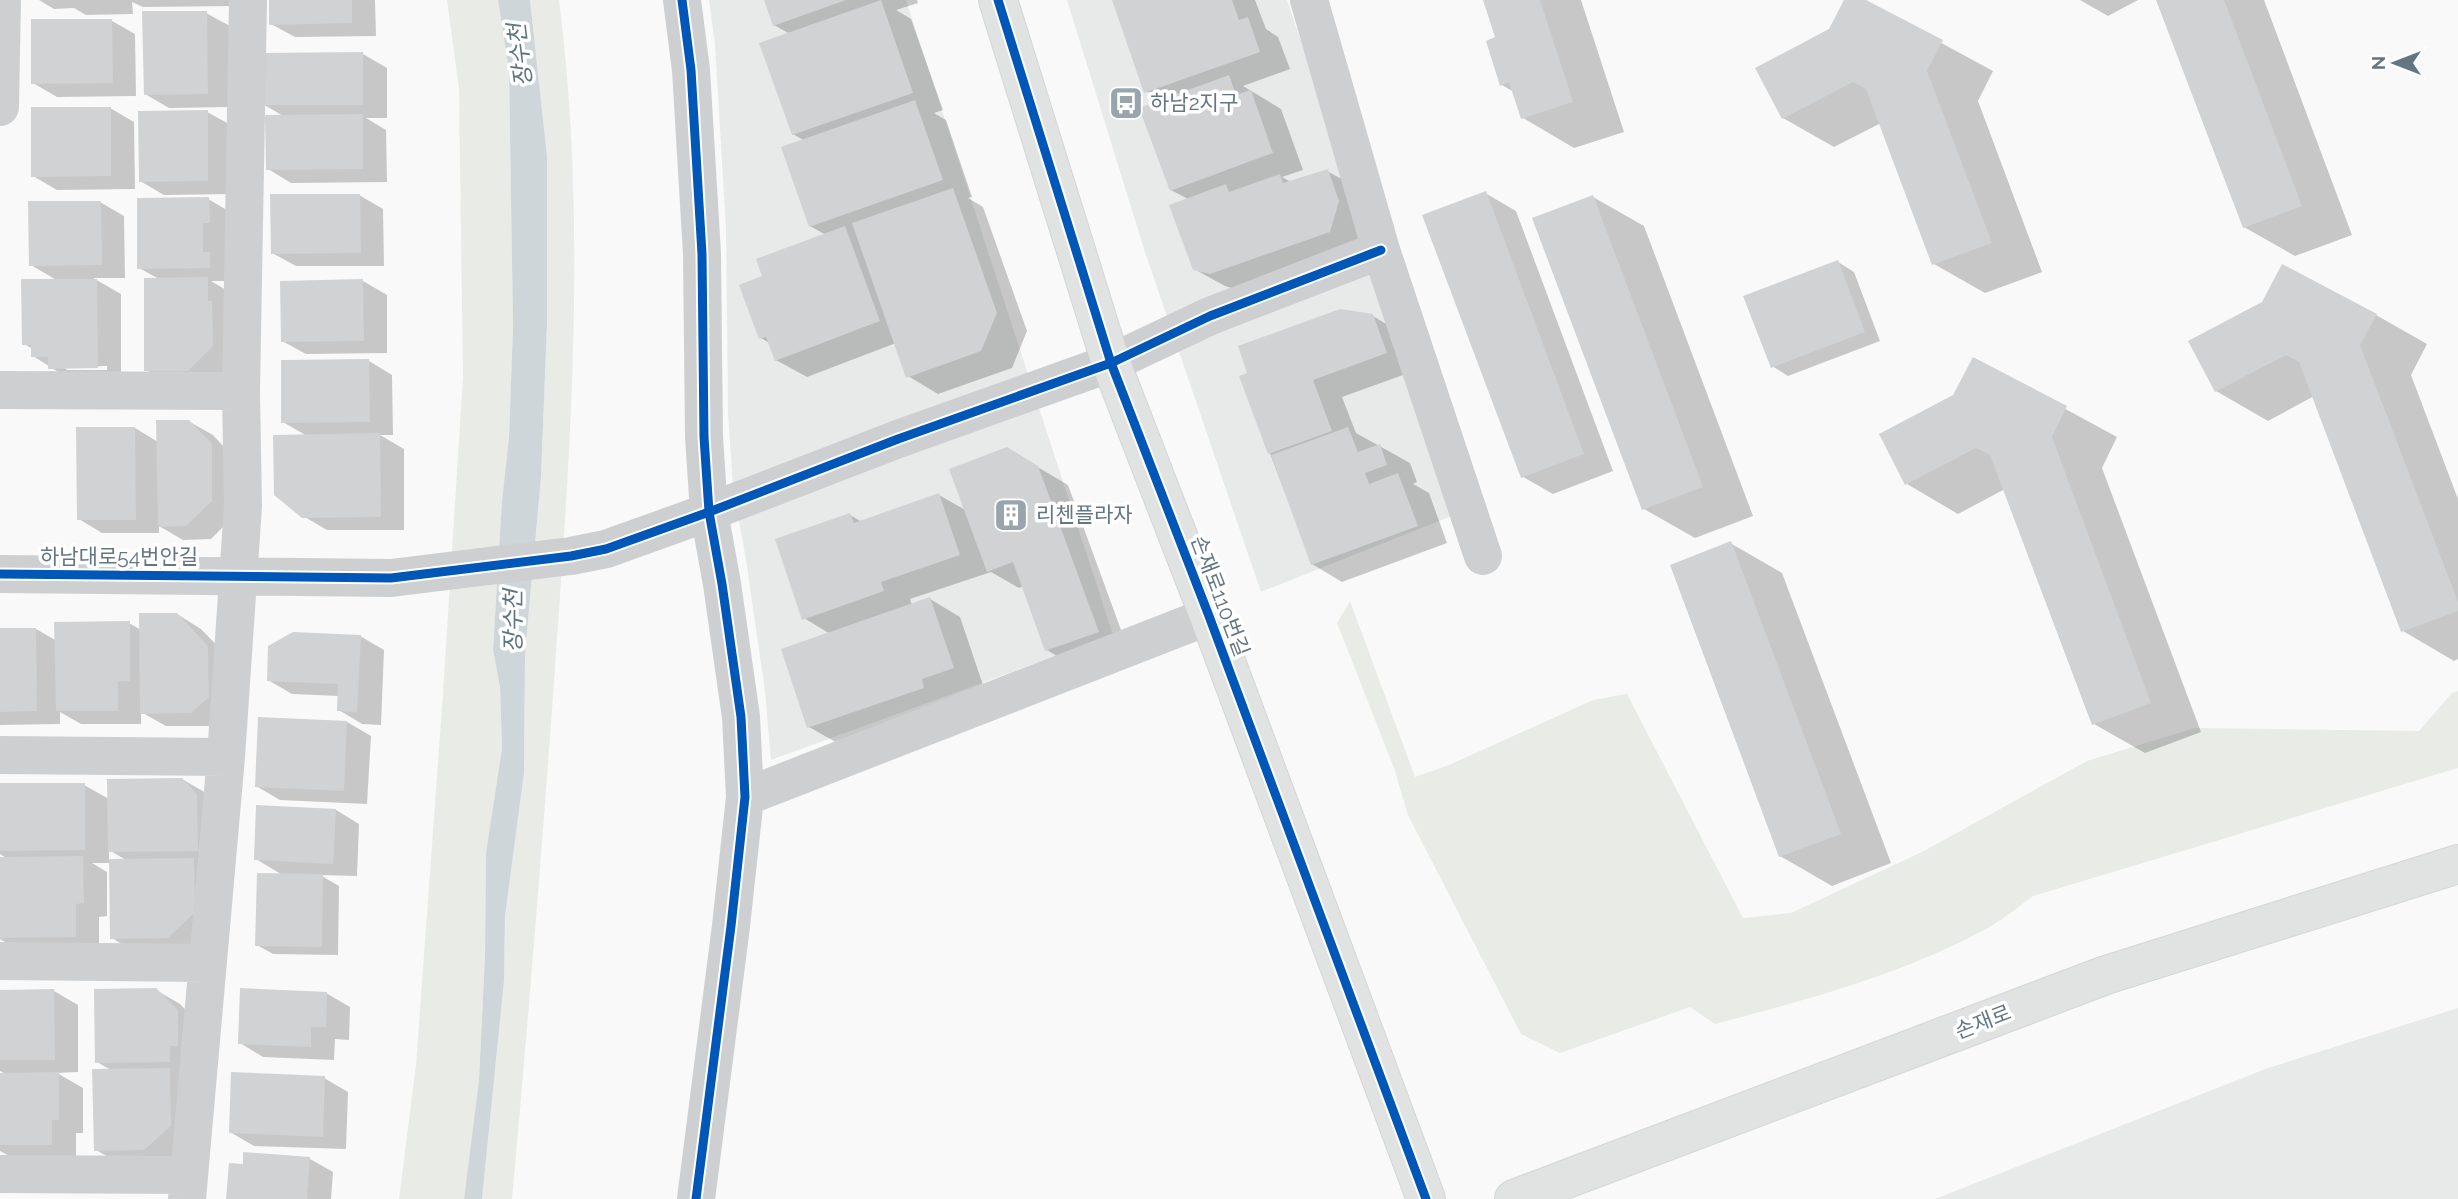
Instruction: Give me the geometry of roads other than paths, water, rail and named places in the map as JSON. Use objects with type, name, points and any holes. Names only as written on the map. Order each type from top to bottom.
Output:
[{"type":"street","points":[[0,107],[2,0]]},
{"type":"street","points":[[0,1174],[188,1187],[226,757],[243,506],[241,391],[248,0]]},
{"type":"street","points":[[682,0],[691,70],[702,254],[704,438],[709,512],[741,716],[745,797],[727,966],[696,1199]]},
{"type":"street","name":"손재로110번길","points":[[998,0],[1111,363],[1209,616],[1426,1199]]},
{"type":"street","points":[[1309,0],[1381,250],[1483,556]]},
{"type":"street","name":"하남대로54번안길","points":[[0,574],[391,578],[570,556],[606,549],[898,439],[1111,363],[1210,316],[1381,250]]},
{"type":"street","points":[[0,390],[241,391]]},
{"type":"street","points":[[745,797],[1209,616]]},
{"type":"street","points":[[0,755],[226,757]]},
{"type":"street","name":"손재로","points":[[1514,1199],[2106,975],[2458,864]]},
{"type":"street","points":[[0,961],[207,963]]},
{"type":"water","name":"장수천","points":[[498,0],[530,0],[547,156],[547,324],[541,477],[525,654],[524,773],[505,916],[504,981],[482,1199],[464,1199],[479,1080],[485,955],[486,853],[502,748],[500,687],[493,650],[502,501],[509,437],[513,327],[509,70]]},
{"type":"place","name":"하남2지구","points":[[1126,103]]},
{"type":"place","name":"리첸플라자","points":[[1011,515]]}]
